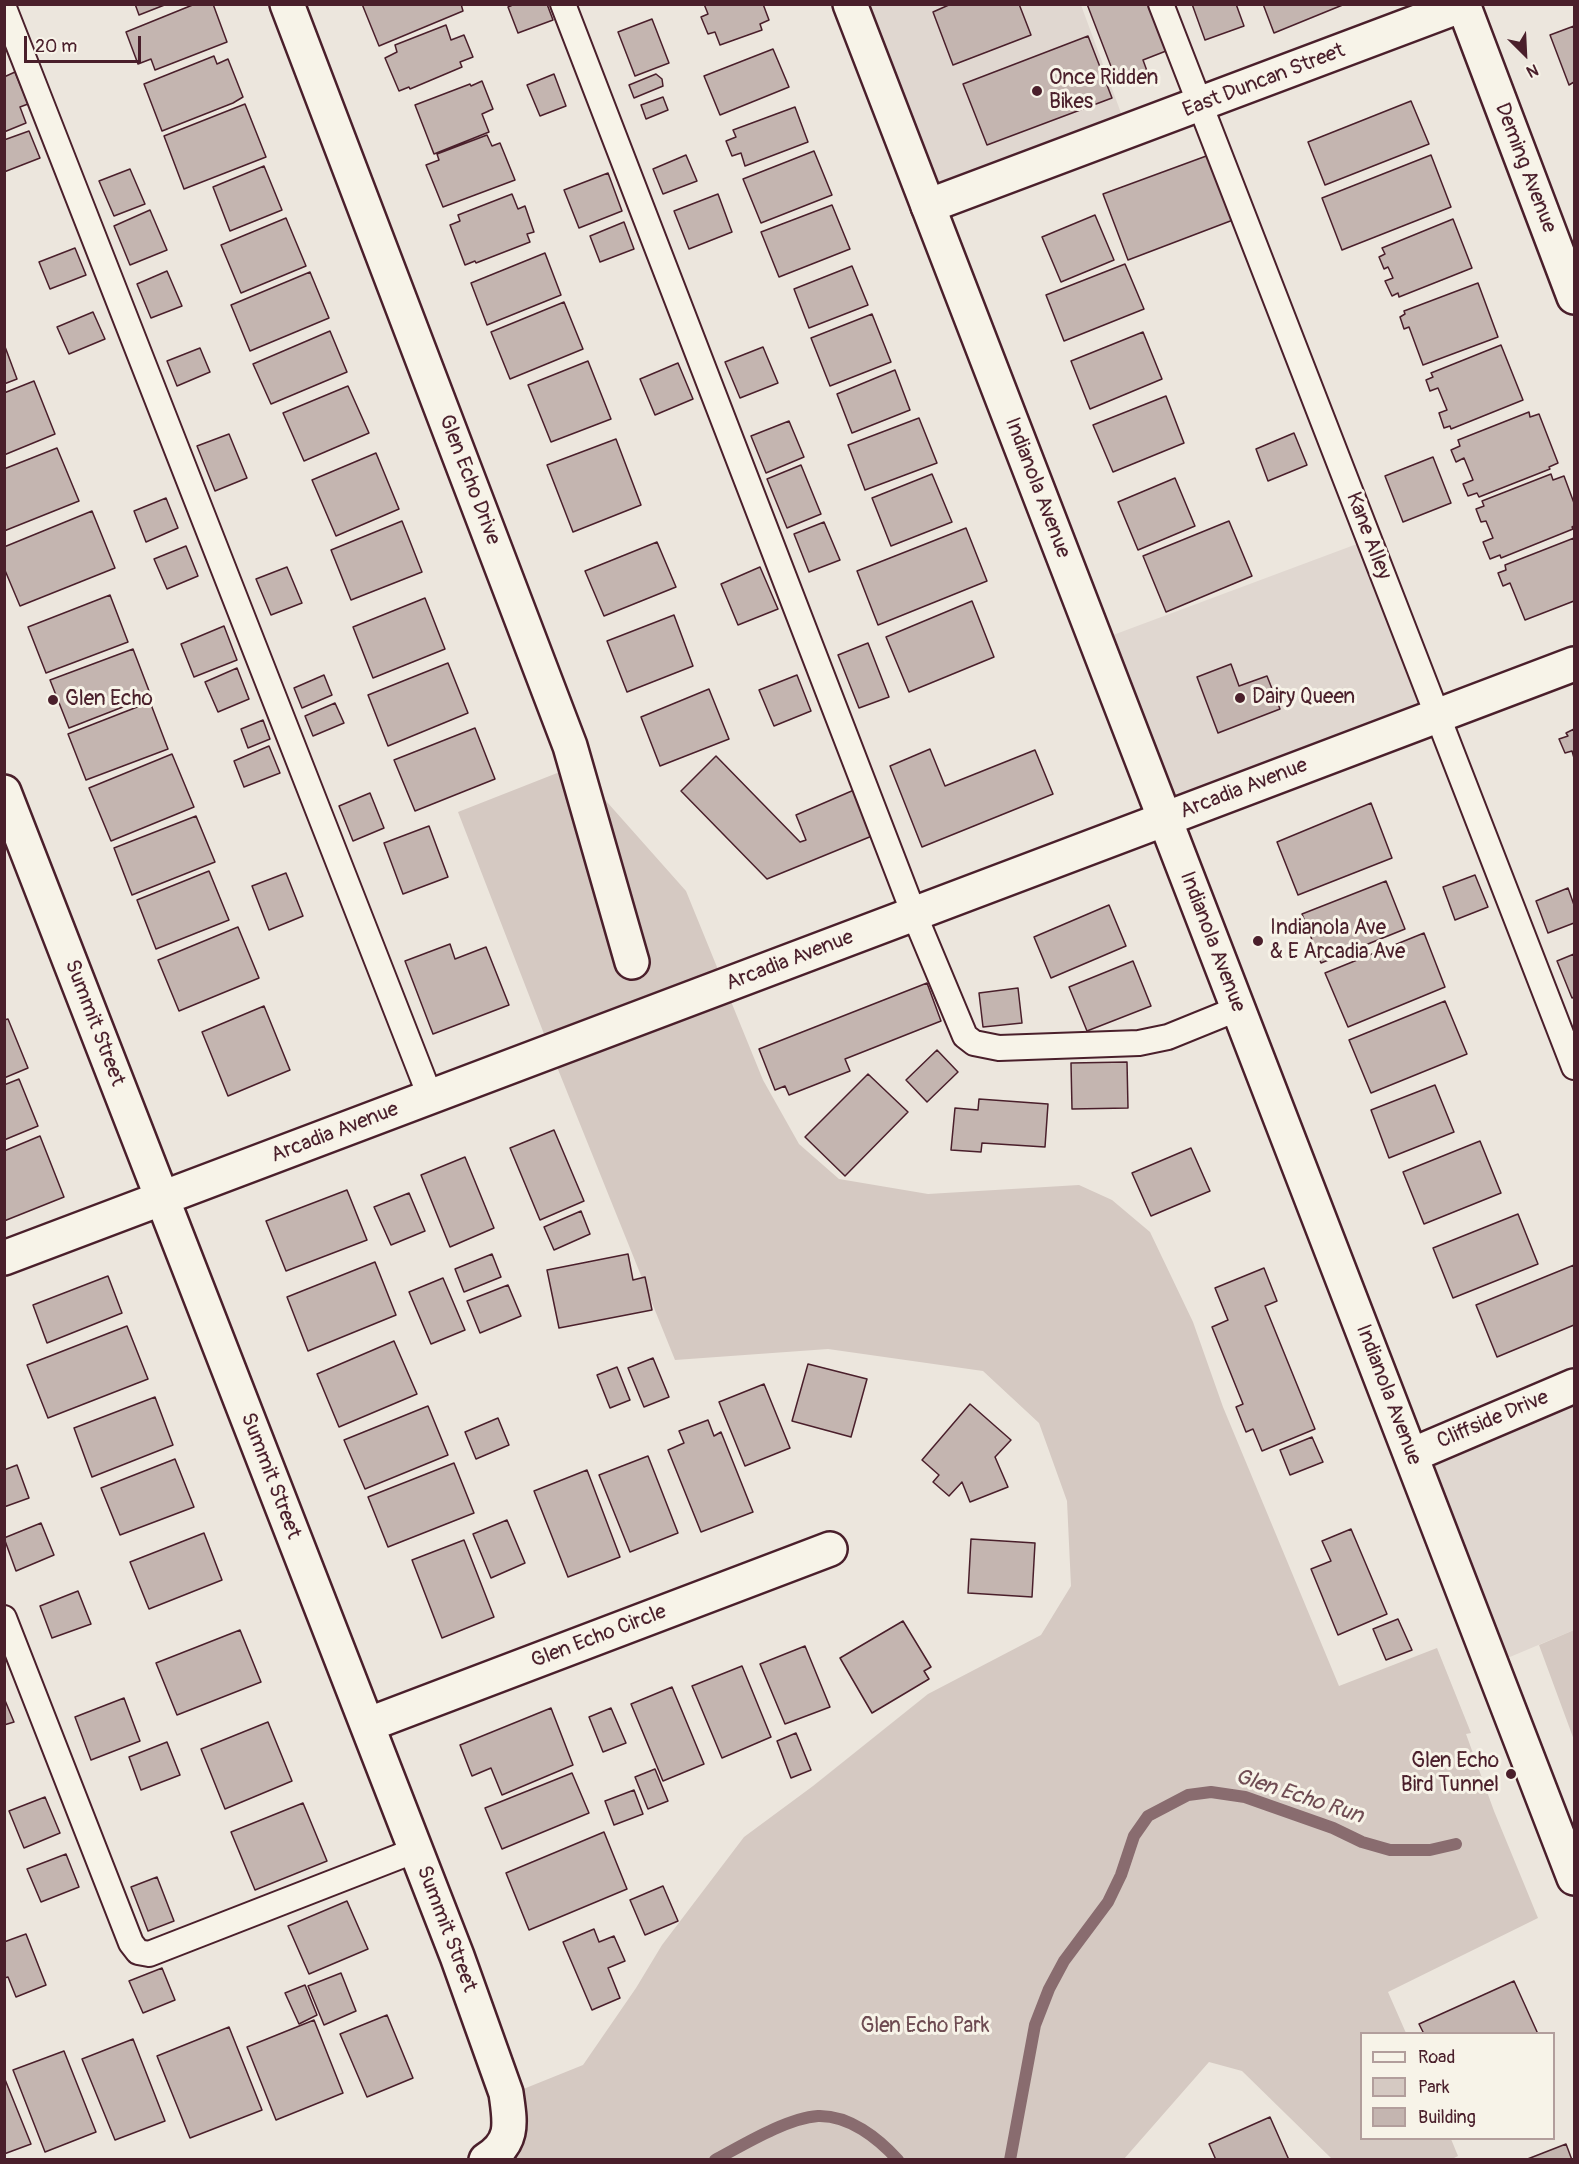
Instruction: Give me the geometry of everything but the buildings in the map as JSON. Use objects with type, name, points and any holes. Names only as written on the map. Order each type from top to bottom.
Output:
[{"type":"street","name":"Glen Echo Drive","points":[[287,4],[570,746],[632,962]]},
{"type":"street","name":"Indianola Avenue","points":[[850,4],[1575,1878]]},
{"type":"street","name":"East Duncan Street","points":[[928,206],[1463,5]]},
{"type":"street","name":"Deming Avenue","points":[[1463,5],[1575,297]]},
{"type":"street","name":"Arcadia Avenue","points":[[4,1258],[1575,664]]},
{"type":"street","name":"Summit Street","points":[[4,792],[457,1956],[506,2093],[510,2116],[509,2134],[501,2147],[487,2159]]},
{"type":"street","name":"Cliffside Drive","points":[[1412,1455],[1575,1386]]},
{"type":"street","name":"Glen Echo Circle","points":[[367,1725],[830,1549]]},
{"type":"lane","points":[[563,4],[914,914],[965,1036],[974,1043],[985,1046],[1011,1047],[1152,1042],[1237,1009]]},
{"type":"lane","name":"Kane Alley","points":[[1161,4],[1575,1067]]},
{"type":"lane","points":[[4,8],[430,1096]]},
{"type":"lane","points":[[4,1618],[131,1942],[138,1952],[149,1954],[416,1850]]},
{"type":"shaded area","points":[[850,5],[1081,5],[1128,132],[928,206]]},
{"type":"shaded area","points":[[1373,538],[1440,720],[1157,826],[1089,644]]},
{"type":"shaded area","points":[[1574,1397],[1574,1630],[1498,1662],[1423,1460]]},
{"type":"green space","name":"Glen Echo Park","points":[[575,766],[686,891],[763,1080],[799,1144],[839,1179],[928,1194],[1079,1185],[1112,1200],[1150,1232],[1193,1322],[1223,1407],[1339,1686],[1437,1648],[1471,1733],[1466,1734],[1494,1811],[1538,1918],[1388,1992],[1406,2032],[1360,2032],[1360,2140],[1451,2140],[1458,2156],[1450,2160],[1332,2159],[1242,2071],[1209,2062],[1124,2159],[486,2159],[506,2096],[583,2065],[636,1988],[662,1945],[744,1837],[813,1786],[928,1694],[1041,1635],[1071,1586],[1067,1501],[1039,1423],[983,1371],[828,1349],[675,1360],[551,1052],[458,812]]},
{"type":"green space","points":[[1574,1630],[1574,1740],[1539,1645]]},
{"type":"waterway","name":"Glen Echo Run","points":[[1010,2160],[1035,2025],[1049,1989],[1064,1961],[1108,1902],[1121,1875],[1134,1836],[1148,1816],[1188,1795],[1211,1792],[1245,1797],[1333,1828],[1362,1842],[1390,1850],[1430,1850],[1456,1844]]},
{"type":"waterway","name":"Glen Echo Run","points":[[715,2160],[779,2127],[818,2116],[841,2119],[862,2129],[898,2160]]},
{"type":"place","name":"Once Ridden Bikes","points":[[1037,91]]},
{"type":"place","name":"Dairy Queen","points":[[1240,698]]},
{"type":"place","name":"Glen Echo","points":[[53,700]]},
{"type":"place","name":"Indianola Ave & E Arcadia Ave","points":[[1258,941]]},
{"type":"place","name":"Glen Echo Bird Tunnel","points":[[1511,1774]]}]
